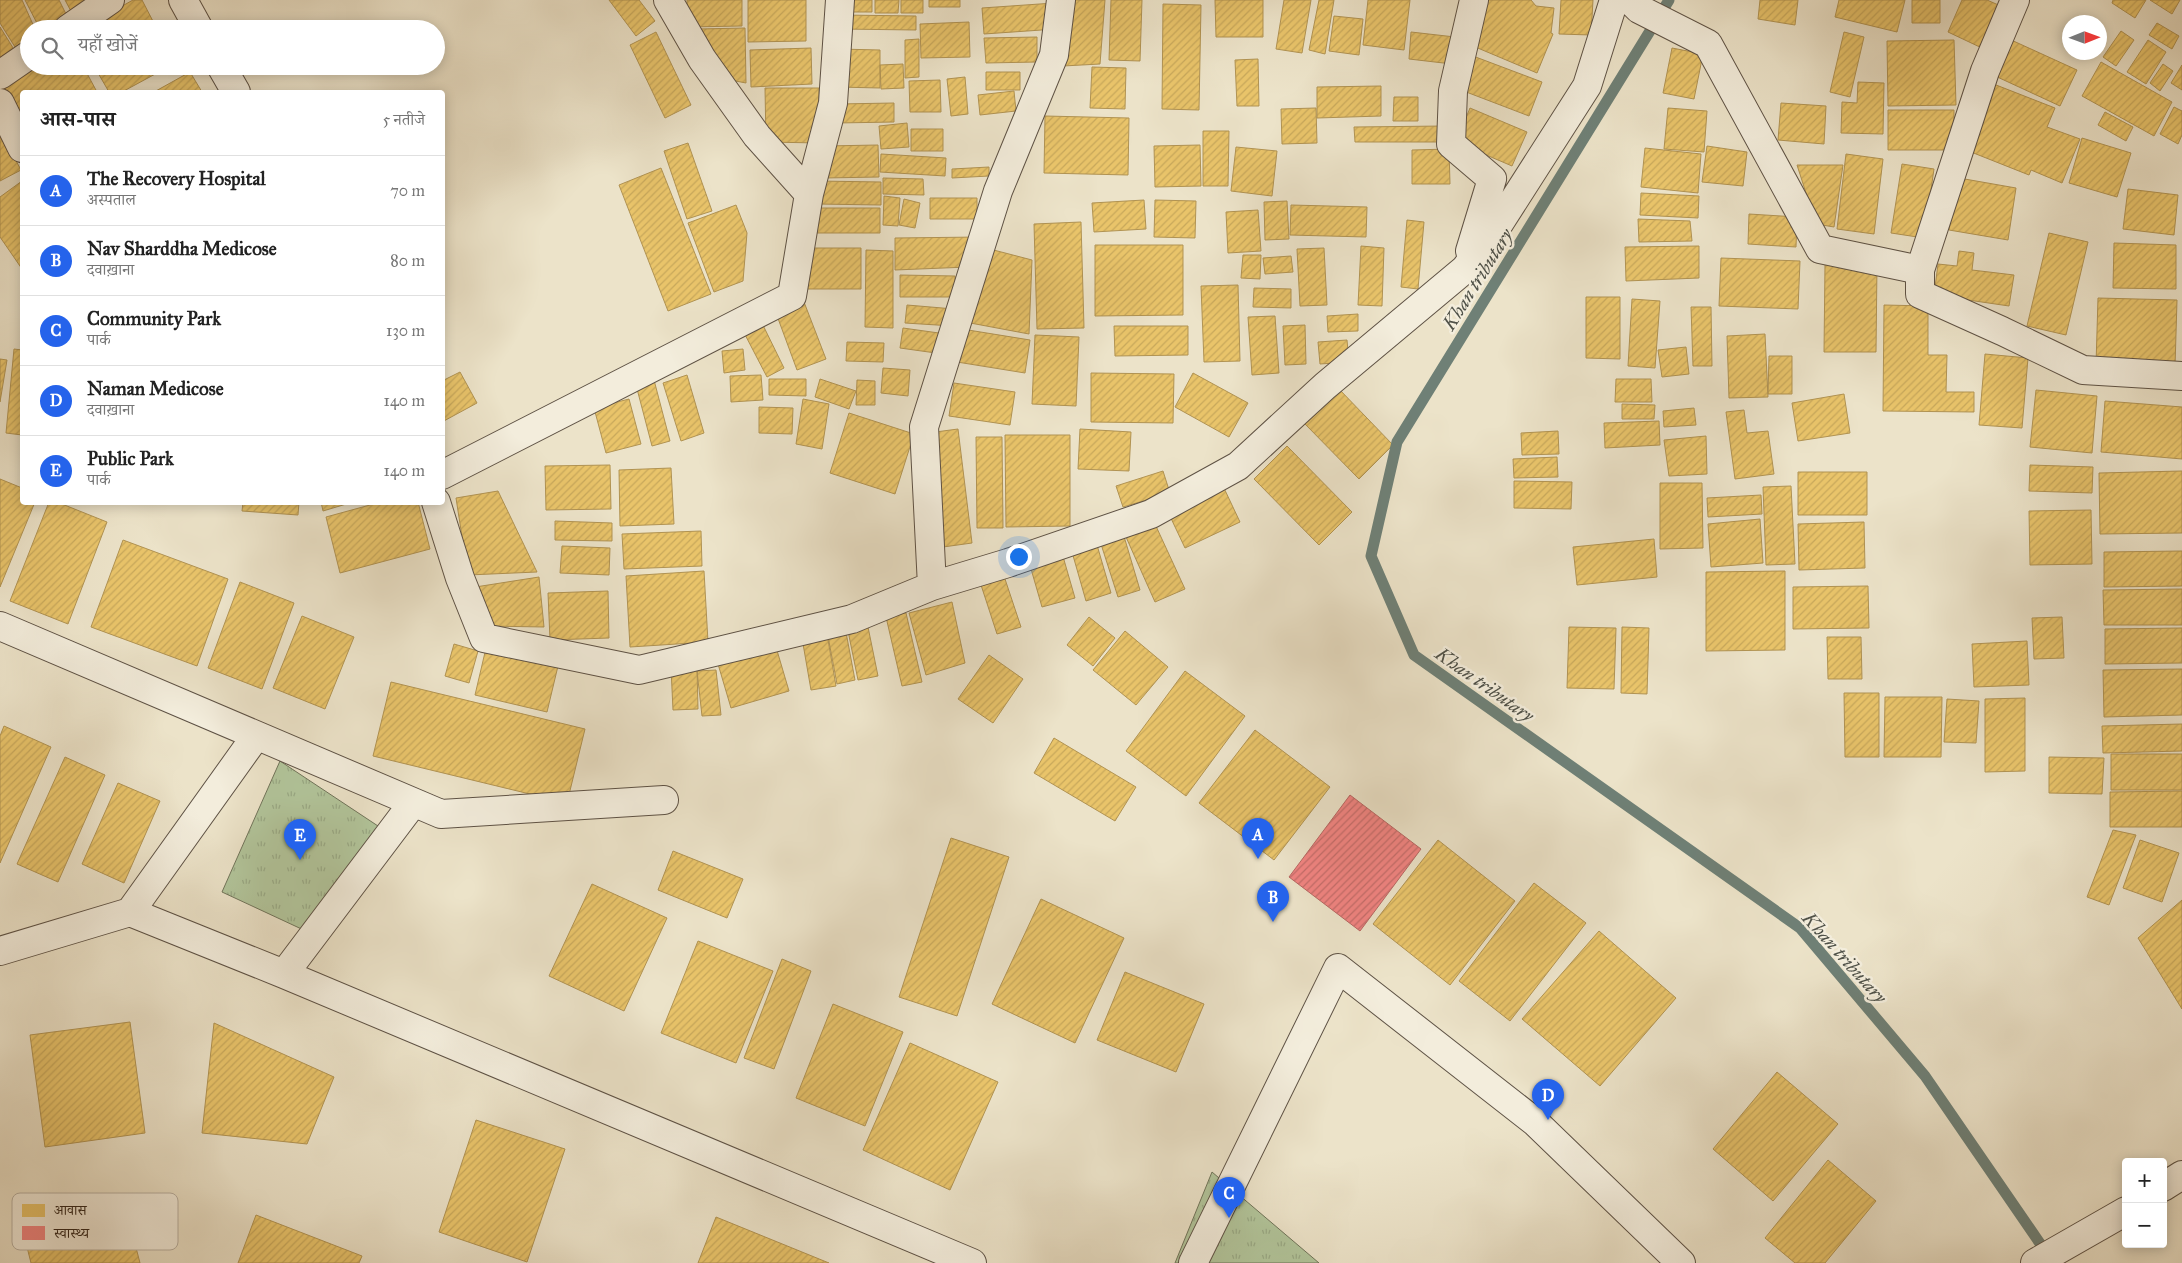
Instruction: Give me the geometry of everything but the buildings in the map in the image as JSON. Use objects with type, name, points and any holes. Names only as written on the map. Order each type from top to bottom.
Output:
[{"type":"street","points":[[81,20],[110,0]]},
{"type":"street","points":[[182,0],[194,20]]},
{"type":"street","points":[[668,0],[702,59],[757,136],[809,194]]},
{"type":"street","points":[[445,473],[792,296],[809,194],[833,102],[840,0]]},
{"type":"street","points":[[932,586],[924,427],[998,191],[1054,56],[1061,0]]},
{"type":"street","points":[[1465,269],[1492,179],[1451,144],[1453,91],[1474,0]]},
{"type":"street","points":[[2015,0],[1985,71],[1920,270],[1920,294],[2083,370],[2182,376]]},
{"type":"street","points":[[437,505],[460,578],[484,638],[639,670],[852,619],[932,586],[1008,563],[1151,514],[1238,466],[1325,386],[1465,269],[1500,222],[1587,86],[1628,3],[1708,44],[1820,249],[1920,270]]},
{"type":"street","points":[[0,75],[20,62]]},
{"type":"street","points":[[226,75],[235,90]]},
{"type":"street","points":[[0,104],[20,144]]},
{"type":"street","points":[[0,626],[441,814],[664,800]]},
{"type":"street","points":[[0,951],[130,912],[256,736]]},
{"type":"street","points":[[284,974],[413,803]]},
{"type":"street","points":[[130,912],[284,974],[972,1263]]},
{"type":"street","points":[[1193,1263],[1338,968],[1535,1122],[1681,1263]]},
{"type":"street","points":[[2167,1184],[2182,1175]]},
{"type":"street","points":[[2035,1263],[2122,1213]]},
{"type":"green space","points":[[280,761],[381,828],[323,939],[222,892]]},
{"type":"green space","points":[[1212,1172],[1319,1263],[1175,1263]]},
{"type":"waterway","name":"Khan tributary","points":[[1669,0],[1397,442],[1371,556],[1414,655],[1800,928],[1925,1076],[2048,1255]]},
{"type":"place","name":"The Recovery Hospital","points":[[1258,859]]},
{"type":"place","name":"Public Park","points":[[300,860]]},
{"type":"place","name":"Nav Sharddha Medicose","points":[[1273,922]]},
{"type":"place","name":"Naman Medicose","points":[[1548,1120]]},
{"type":"place","name":"Community Park","points":[[1229,1218]]}]
